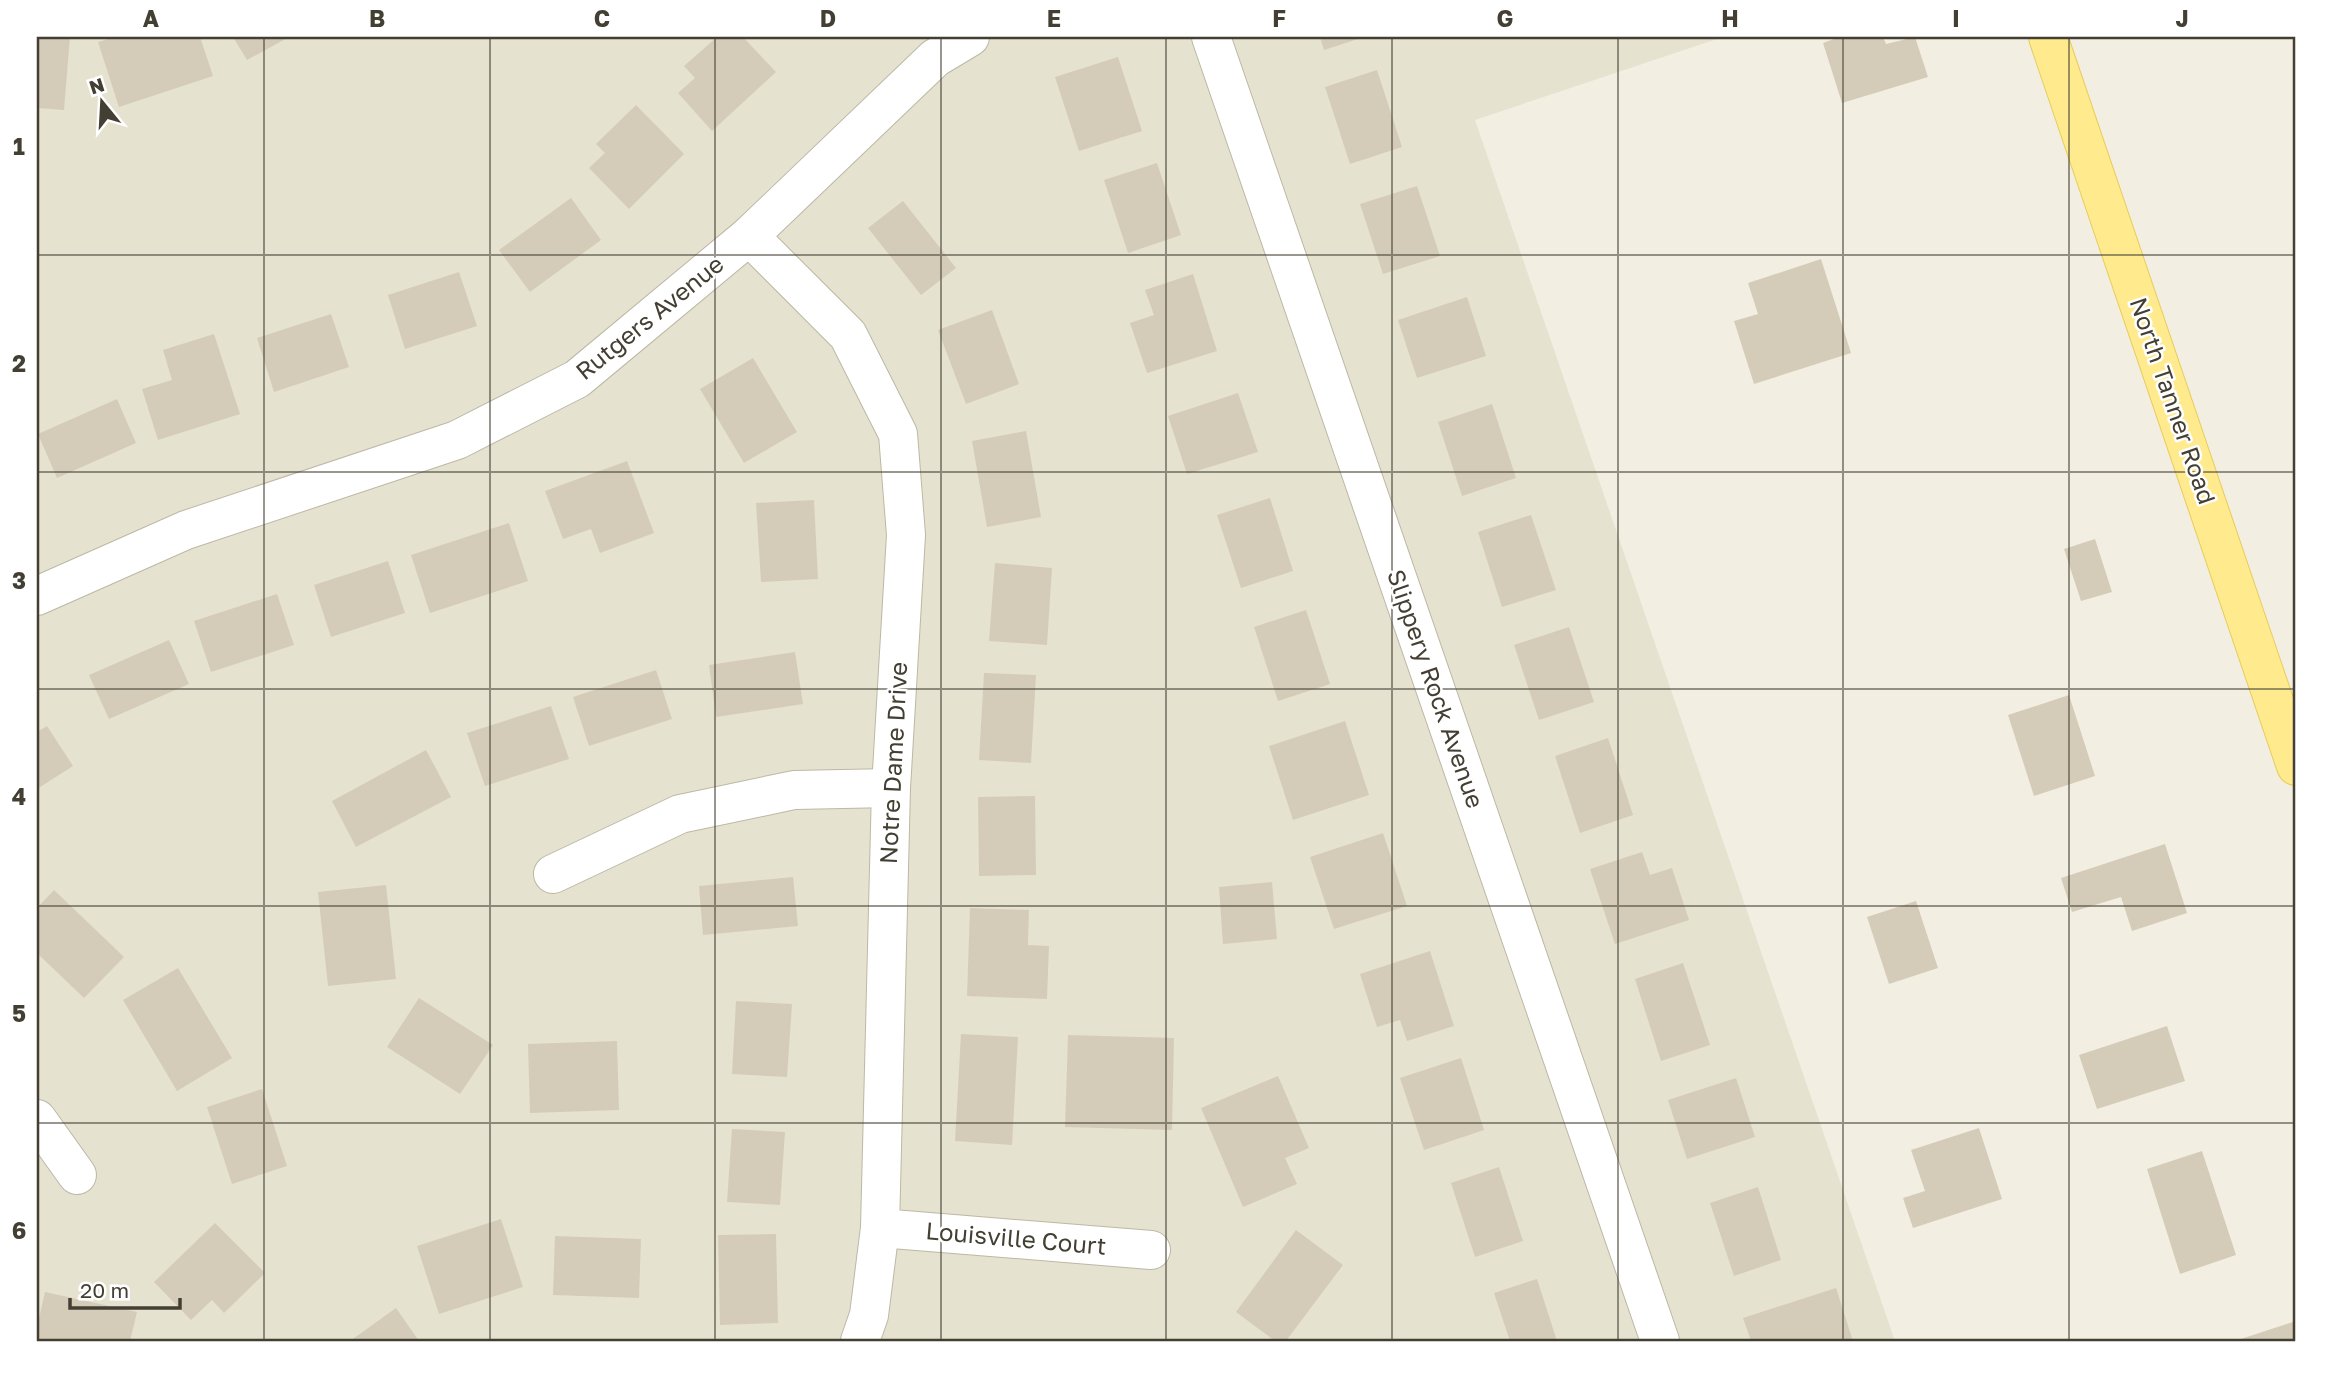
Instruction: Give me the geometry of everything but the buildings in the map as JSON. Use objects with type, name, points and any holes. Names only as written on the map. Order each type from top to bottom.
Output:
[{"type":"main road","name":"North Tanner Road","points":[[2048,37],[2296,766]]},
{"type":"street","name":"Rutgers Avenue","points":[[37,596],[187,530],[457,440],[577,379],[750,236],[935,58],[970,37]]},
{"type":"street","name":"Slippery Rock Avenue","points":[[1211,37],[1660,1341]]},
{"type":"street","name":"Notre Dame Drive","points":[[750,236],[848,335],[898,434],[906,535],[891,788],[880,1228],[869,1315],[860,1341]]},
{"type":"street","points":[[553,874],[680,814],[794,790],[891,788]]},
{"type":"street","points":[[37,1119],[77,1175]]},
{"type":"street","name":"Louisville Court","points":[[880,1228],[1151,1250]]},
{"type":"shaded area","points":[[37,37],[1723,37],[1475,120],[1895,1341],[37,1341]]}]
